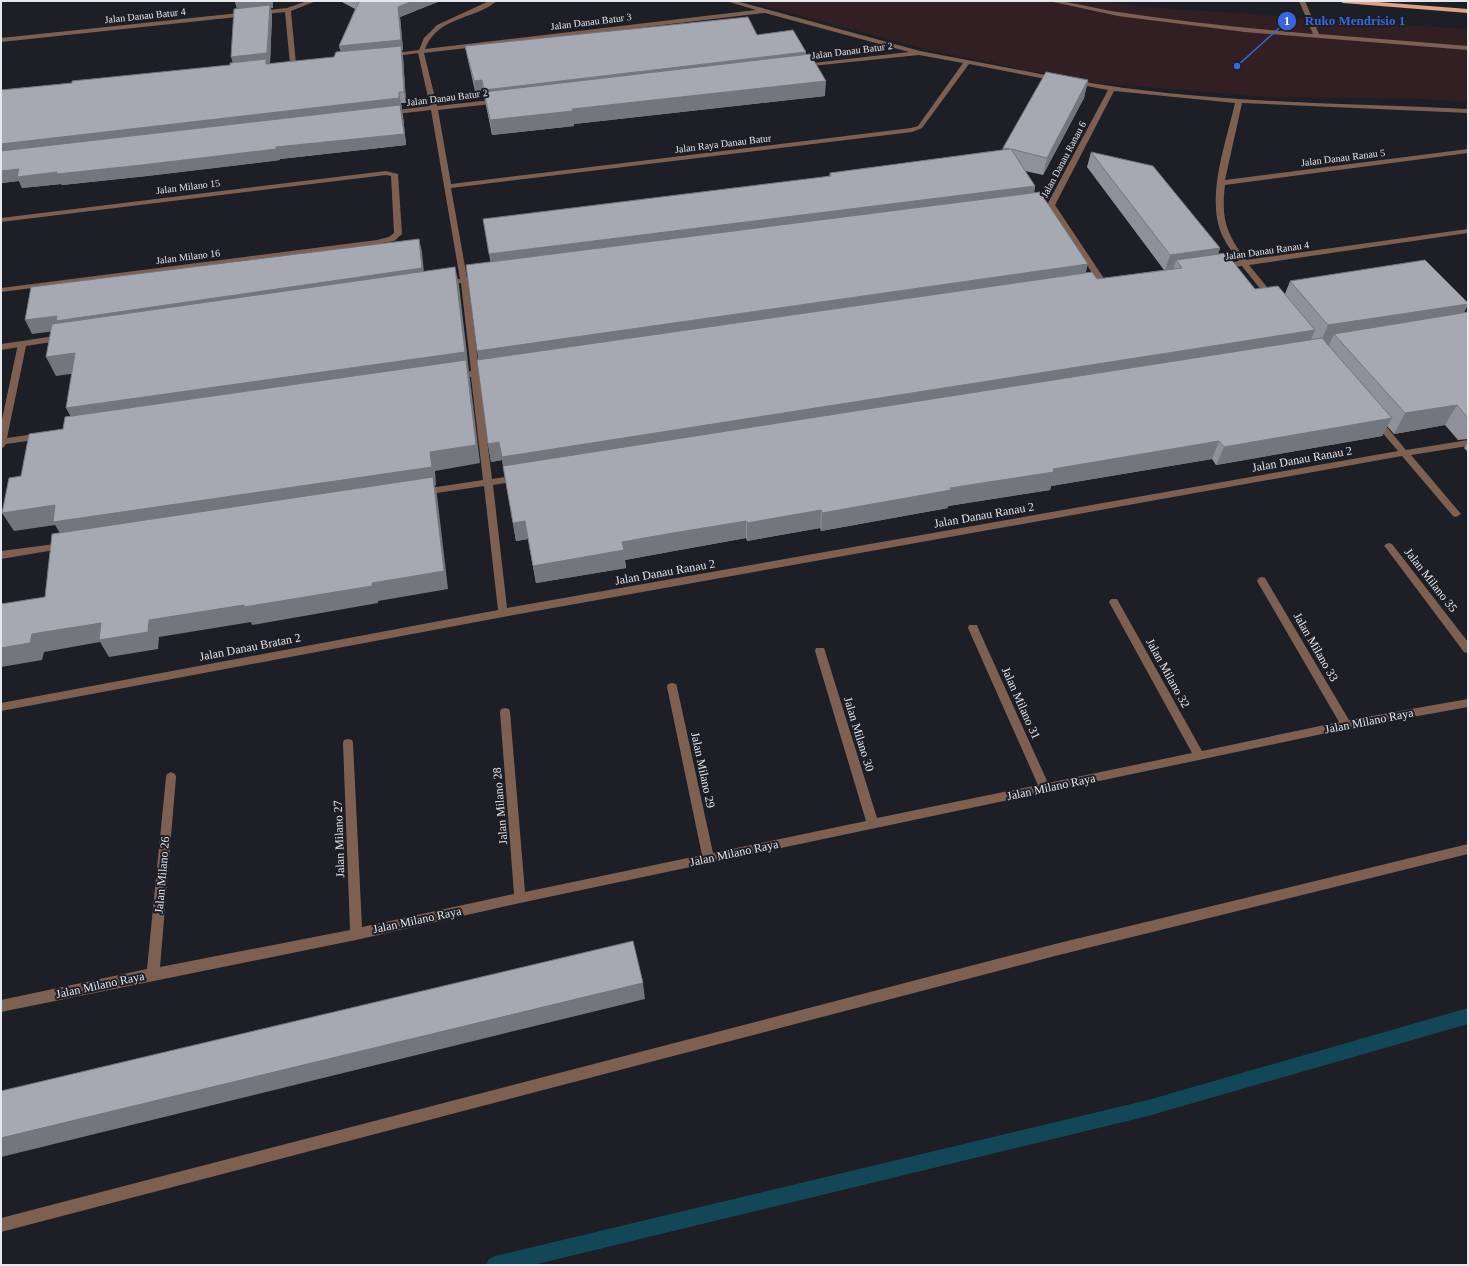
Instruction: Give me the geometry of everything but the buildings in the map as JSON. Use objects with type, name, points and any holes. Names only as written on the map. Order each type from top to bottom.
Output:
[{"type":"main road","points":[[1343,1],[1468,11]]},
{"type":"street","name":"Jalan Danau Batur 4","points":[[1,40],[288,10],[312,1]]},
{"type":"street","points":[[494,1],[439,26],[426,38],[421,52],[434,108],[464,280],[489,482],[503,613]]},
{"type":"street","points":[[729,1],[919,53],[1112,89],[1239,101],[1468,111]]},
{"type":"street","points":[[1052,1],[1134,16],[1245,30],[1468,48]]},
{"type":"street","points":[[1302,1],[1317,36]]},
{"type":"street","points":[[288,10],[293,64]]},
{"type":"street","name":"Jalan Danau Batur 3","points":[[383,56],[764,11]]},
{"type":"street","name":"Jalan Danau Batur 2","points":[[800,66],[919,53]]},
{"type":"street","name":"Jalan Raya Danau Batur","points":[[448,186],[912,130],[920,127],[967,62]]},
{"type":"street","points":[[285,65],[301,63]]},
{"type":"street","name":"Jalan Danau Ranau 6","points":[[1027,208],[1051,205],[1112,89]]},
{"type":"street","name":"Jalan Danau Batur 2","points":[[379,114],[506,100]]},
{"type":"street","points":[[1239,101],[1221,183],[1219,210],[1223,229],[1244,263],[1278,304]]},
{"type":"street","name":"Jalan Danau Ranau 5","points":[[1221,183],[1468,151]]},
{"type":"street","name":"Jalan Milano 15","points":[[1,220],[378,173]]},
{"type":"street","name":"Jalan Milano 16","points":[[1,290],[378,242],[391,239],[398,234],[394,174],[378,173]]},
{"type":"street","points":[[1051,205],[1103,283]]},
{"type":"street","name":"Jalan Danau Ranau 4","points":[[1212,268],[1468,231]]},
{"type":"street","points":[[433,284],[488,277]]},
{"type":"street","points":[[1,347],[72,337]]},
{"type":"street","points":[[22,344],[1,443],[49,435]]},
{"type":"street","points":[[444,378],[499,370]]},
{"type":"street","points":[[1373,417],[1456,514]]},
{"type":"street","name":"Jalan Danau Ranau 2","points":[[503,613],[1404,453],[1468,443]]},
{"type":"street","points":[[410,494],[528,476]]},
{"type":"street","points":[[1,555],[72,544]]},
{"type":"street","name":"Jalan Milano 35","points":[[1389,546],[1468,649]]},
{"type":"street","name":"Jalan Milano 33","points":[[1262,581],[1346,725]]},
{"type":"street","name":"Jalan Milano 32","points":[[1114,602],[1199,756]]},
{"type":"street","name":"Jalan Danau Bratan 2","points":[[1,707],[503,613]]},
{"type":"street","name":"Jalan Milano 31","points":[[973,628],[1045,788]]},
{"type":"street","name":"Jalan Milano 30","points":[[820,651],[873,824]]},
{"type":"street","name":"Jalan Milano 29","points":[[672,687],[708,858]]},
{"type":"street","name":"Jalan Milano Raya","points":[[1,1006],[356,934],[708,858],[1346,725],[1468,703]]},
{"type":"street","name":"Jalan Milano 28","points":[[505,712],[520,898]]},
{"type":"street","name":"Jalan Milano 27","points":[[348,743],[356,934]]},
{"type":"street","name":"Jalan Milano 26","points":[[153,974],[171,777]]},
{"type":"street","points":[[1,1225],[1055,950],[1468,849]]},
{"type":"shaded area","points":[[745,1],[1102,1],[1147,7],[1468,29],[1468,102],[1420,99],[1267,97],[1085,82],[928,50]]},
{"type":"waterway","points":[[495,1265],[1148,1108],[1468,1016]]},
{"type":"place","name":"Ruko Mendrisio 1","points":[[1237,66]]}]
